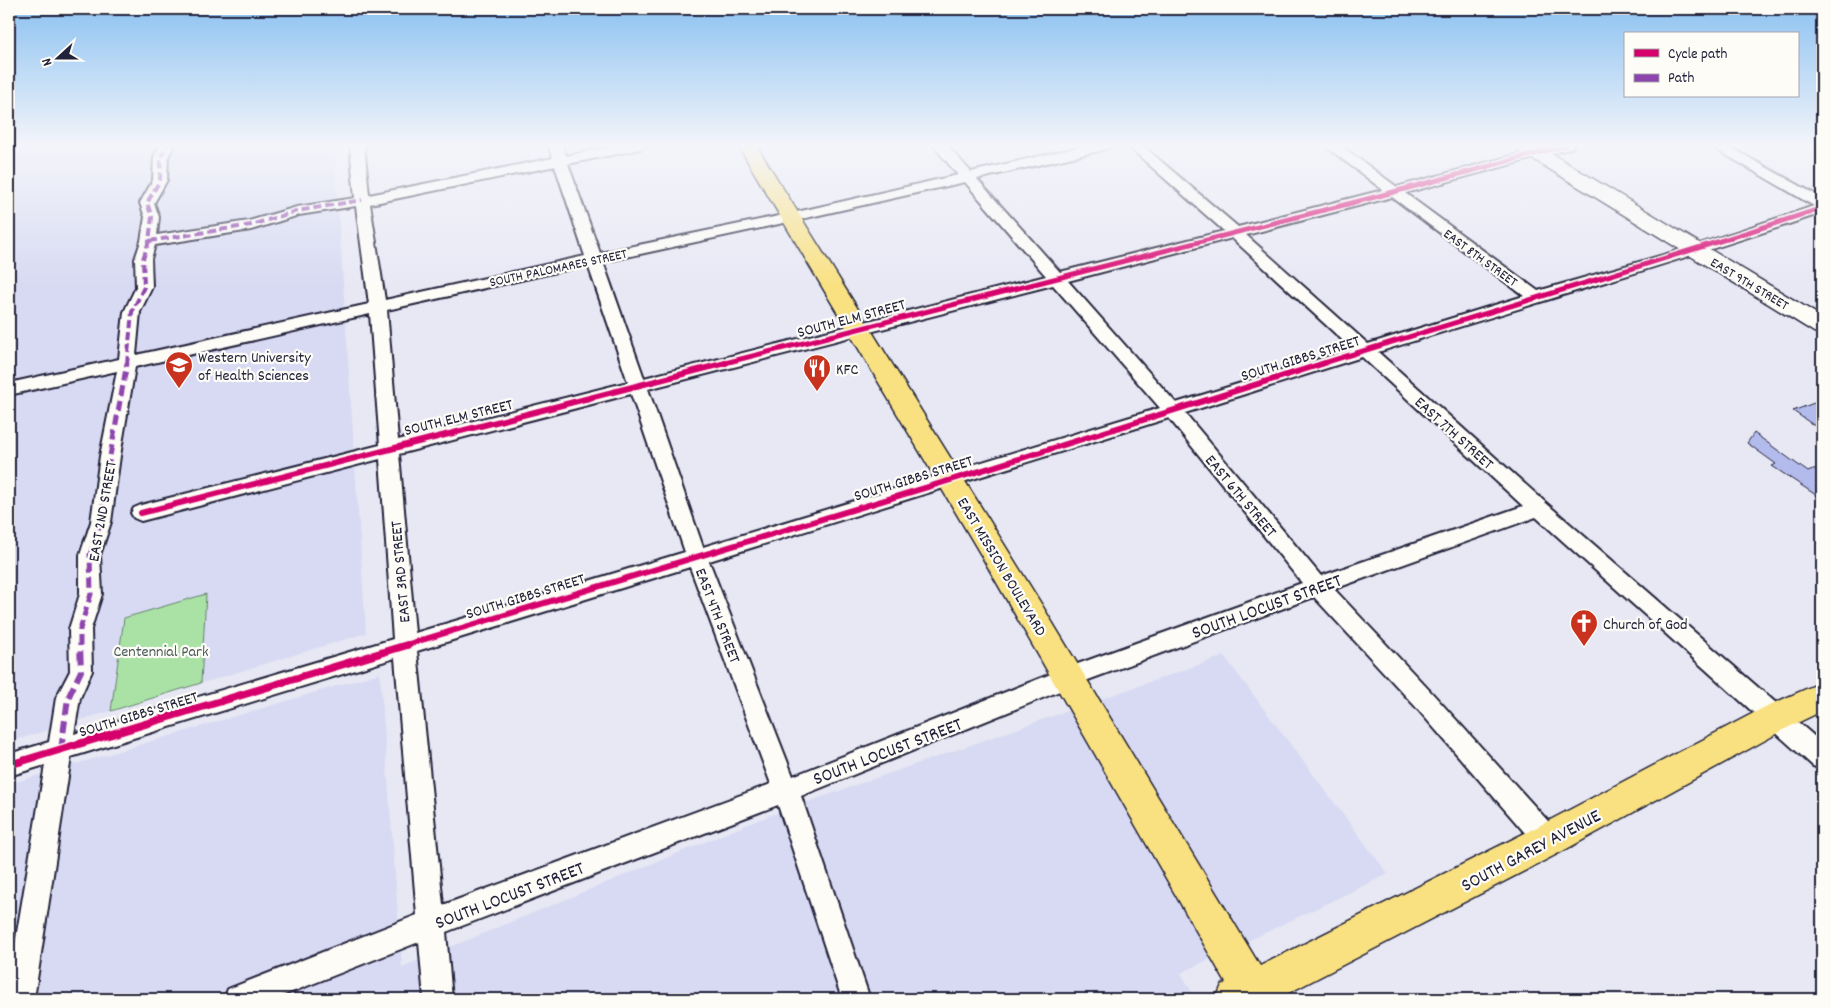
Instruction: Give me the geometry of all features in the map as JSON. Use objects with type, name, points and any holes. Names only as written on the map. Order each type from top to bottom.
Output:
[{"type":"main road","name":"EAST MISSION BOULEVARD","points":[[773,192],[1070,677],[1249,997]]},
{"type":"main road","name":"SOUTH GAREY AVENUE","points":[[1249,997],[1777,717],[1822,696]]},
{"type":"street","name":"EAST 2ND STREET","points":[[20,999],[68,698],[81,671],[80,630],[91,594],[90,555],[106,495],[110,456],[126,363],[132,312],[144,287],[142,259],[149,241],[152,217],[147,203],[153,192]]},
{"type":"street","name":"EAST 3RD STREET","points":[[361,192],[378,307],[405,646],[438,999]]},
{"type":"street","points":[[149,241],[251,225],[297,212],[395,192]]},
{"type":"street","name":"EAST 4TH STREET","points":[[571,192],[696,558],[786,790],[856,999]]},
{"type":"street","name":"SOUTH PALOMARES STREET","points":[[9,389],[902,192]]},
{"type":"street","name":"EAST 6TH STREET","points":[[981,192],[1173,411],[1318,587],[1420,695],[1548,840]]},
{"type":"street","name":"EAST 7TH STREET","points":[[1188,192],[1539,508],[1822,758]]},
{"type":"street","name":"SOUTH ELM STREET","points":[[140,513],[1394,192]]},
{"type":"street","name":"EAST 8TH STREET","points":[[1394,192],[1536,297]]},
{"type":"street","name":"EAST 9TH STREET","points":[[1601,192],[1822,327]]},
{"type":"street","points":[[1801,192],[1822,204]]},
{"type":"street","name":"SOUTH GIBBS STREET","points":[[9,765],[951,480],[1366,352],[1536,297],[1696,250],[1822,208]]},
{"type":"street","name":"SOUTH LOCUST STREET","points":[[238,999],[430,924],[786,790],[1070,677],[1539,508]]},
{"type":"shaded area","name":"Western University of Health Sciences","points":[[9,192],[337,192],[366,633],[9,742]]},
{"type":"shaded area","points":[[1224,656],[1388,874],[1181,973],[1196,999],[9,999],[9,784],[380,673],[402,967],[768,816]]},
{"type":"green space","name":"Centennial Park","points":[[206,594],[201,683],[111,711],[124,618]]},
{"type":"building","points":[[1822,400],[1822,431],[1793,411]]},
{"type":"building","points":[[1754,433],[1808,472],[1822,466],[1822,499],[1772,466],[1776,464],[1747,443]]},
{"type":"marked path","points":[[61,750],[68,698],[81,671],[80,629],[91,594],[90,555],[101,522],[106,495],[110,456],[127,363],[132,312],[144,287],[143,259],[149,241],[152,217],[147,203],[153,192]]},
{"type":"marked path","points":[[149,241],[251,225],[297,211],[362,200]]},
{"type":"cycle path","points":[[141,513],[1393,192]]},
{"type":"cycle path","points":[[9,765],[951,480],[1536,297],[1696,250],[1822,208]]},
{"type":"place","name":"Western University of Health Sciences","points":[[179,389]]},
{"type":"place","name":"KFC","points":[[817,392]]},
{"type":"place","name":"Church of God","points":[[1584,647]]}]
